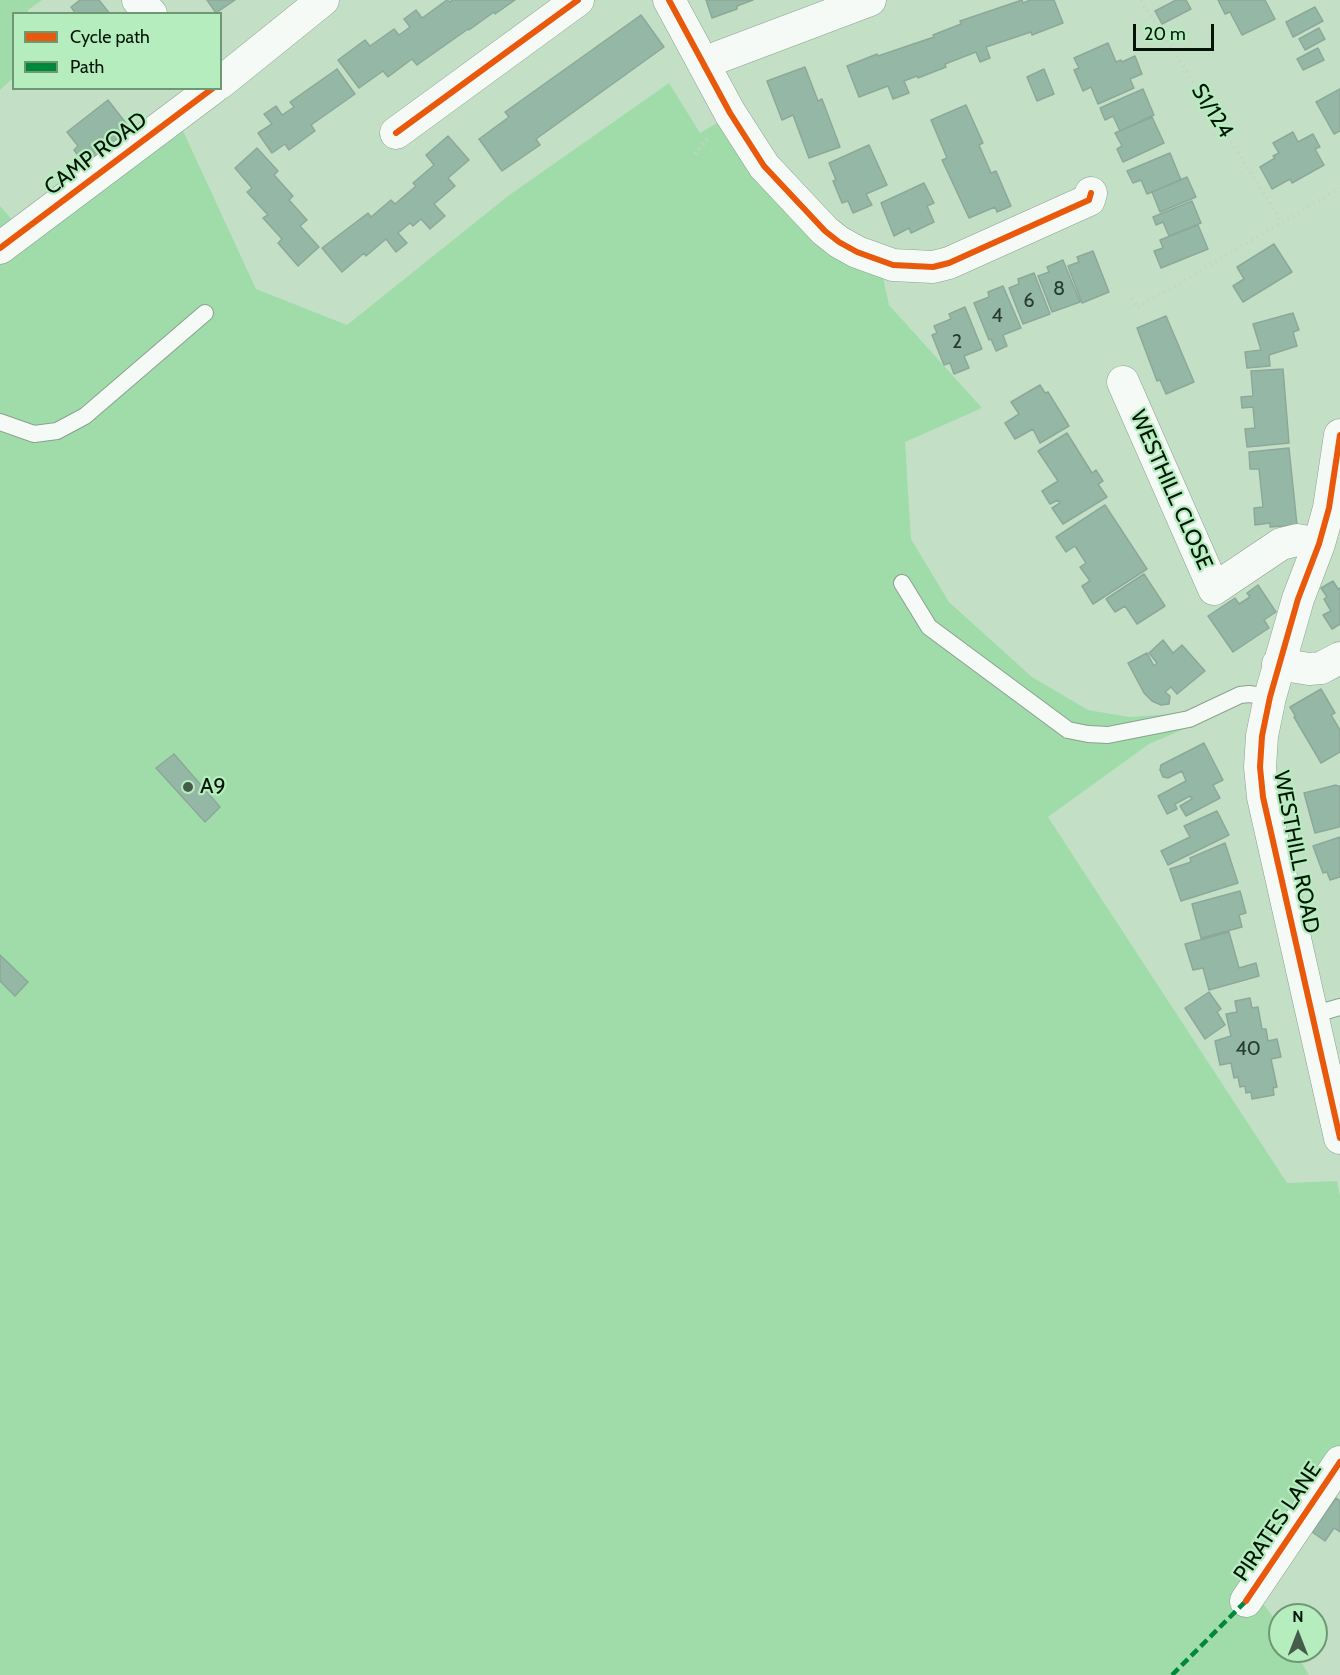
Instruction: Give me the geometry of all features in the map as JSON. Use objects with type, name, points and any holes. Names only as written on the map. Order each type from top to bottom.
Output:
[{"type":"street","points":[[138,0],[149,12]]},
{"type":"street","points":[[222,81],[323,0]]},
{"type":"street","points":[[396,133],[578,0]]},
{"type":"street","points":[[669,0],[730,113],[764,166],[825,231],[839,242],[873,259],[893,265],[913,267],[933,267],[949,263],[1089,200],[1092,193]]},
{"type":"street","points":[[704,63],[870,0]]},
{"type":"street","name":"CAMP ROAD","points":[[0,248],[210,90]]},
{"type":"street","name":"WESTHILL CLOSE","points":[[1123,382],[1214,589],[1281,544],[1297,540],[1318,544]]},
{"type":"street","name":"WESTHILL ROAD","points":[[1340,435],[1335,481],[1329,508],[1278,664],[1260,752],[1262,790],[1326,1011],[1340,1138]]},
{"type":"street","points":[[1278,664],[1309,669],[1321,668],[1340,658]]},
{"type":"street","name":"PIRATES LANE","points":[[1246,1602],[1340,1462]]},
{"type":"lane","points":[[0,422],[34,434],[57,431],[76,421],[85,416],[205,313]]},
{"type":"lane","points":[[902,583],[928,627],[1068,730],[1088,735],[1108,735],[1190,719],[1240,695],[1270,697]]},
{"type":"path","points":[[1132,298],[1137,308],[1340,188]]},
{"type":"green space","points":[[0,0],[42,0],[28,12],[12,12],[12,79],[0,90]]},
{"type":"green space","points":[[669,83],[700,133],[722,120],[881,268],[889,305],[982,408],[905,442],[911,539],[949,602],[1032,677],[1088,710],[1129,717],[1186,713],[1191,726],[1149,744],[1048,817],[1287,1183],[1337,1181],[1340,1196],[1340,1452],[1252,1588],[1268,1610],[1268,1663],[1302,1663],[1309,1675],[0,1675],[0,206],[14,222],[178,120],[256,289],[347,325],[508,196]]},
{"type":"building","points":[[80,0],[99,0],[108,12],[75,12],[71,7]]},
{"type":"building","points":[[207,0],[235,0],[217,12]]},
{"type":"building","points":[[447,0],[450,2],[452,0],[515,0],[468,29],[417,65],[412,59],[388,77],[383,71],[359,88],[338,60],[365,40],[370,46],[394,29],[399,35],[410,27],[404,19],[416,10],[422,18]]},
{"type":"building","points":[[706,0],[753,0],[737,6],[737,9],[712,18]]},
{"type":"building","points":[[1022,0],[1023,3],[1030,0],[1054,0],[1063,23],[1032,35],[1031,32],[986,47],[990,58],[980,62],[976,52],[945,64],[946,67],[904,81],[909,93],[893,99],[888,86],[859,97],[847,66],[877,54],[878,56],[934,37],[933,35],[961,24],[960,21]]},
{"type":"building","points":[[1176,0],[1186,0],[1191,9],[1162,24],[1155,11]]},
{"type":"building","points":[[1218,0],[1265,0],[1275,19],[1242,35],[1230,12],[1225,14]]},
{"type":"building","points":[[1315,7],[1323,21],[1293,37],[1286,22]]},
{"type":"building","points":[[641,15],[664,47],[536,139],[540,145],[502,171],[479,139],[509,117],[505,112]]},
{"type":"building","points":[[1319,28],[1325,39],[1305,50],[1299,39]]},
{"type":"building","points":[[1108,43],[1116,62],[1121,60],[1122,62],[1135,56],[1142,74],[1130,79],[1134,88],[1098,104],[1091,87],[1083,91],[1074,70],[1079,68],[1074,58]]},
{"type":"building","points":[[1318,48],[1324,60],[1303,70],[1297,59]]},
{"type":"building","points":[[805,67],[818,101],[822,99],[840,147],[809,158],[793,115],[782,120],[767,81]]},
{"type":"building","points":[[337,69],[355,94],[311,125],[315,131],[289,150],[285,144],[272,153],[258,133],[272,124],[264,114],[276,106],[282,115],[294,107],[290,102]]},
{"type":"building","points":[[1044,69],[1054,94],[1037,101],[1027,77]]},
{"type":"building","points":[[1143,89],[1154,115],[1120,131],[1113,116],[1105,120],[1100,108]]},
{"type":"building","points":[[1340,89],[1340,131],[1334,134],[1316,102]]},
{"type":"building","points":[[108,100],[132,131],[86,166],[74,150],[78,146],[67,132]]},
{"type":"building","points":[[966,105],[983,143],[979,145],[991,173],[996,171],[1011,206],[997,212],[995,207],[969,218],[942,160],[947,158],[931,120]]},
{"type":"building","points":[[1152,117],[1164,143],[1123,162],[1117,149],[1122,146],[1115,133]]},
{"type":"building","points":[[1293,132],[1298,142],[1313,134],[1320,147],[1315,149],[1324,165],[1292,183],[1290,179],[1272,189],[1260,167],[1279,153],[1273,143]]},
{"type":"building","points":[[448,136],[469,160],[448,178],[455,186],[434,204],[445,216],[430,229],[421,219],[413,226],[410,223],[398,233],[407,243],[396,252],[386,239],[366,256],[364,253],[342,272],[322,248],[368,213],[371,217],[391,200],[395,204],[416,186],[413,183],[434,165],[426,155]]},
{"type":"building","points":[[869,145],[887,185],[866,194],[872,205],[853,213],[848,201],[842,203],[829,163]]},
{"type":"building","points":[[257,148],[278,171],[274,175],[293,196],[289,200],[307,220],[300,226],[319,247],[298,266],[278,243],[282,239],[263,218],[268,215],[247,192],[252,188],[235,168]]},
{"type":"building","points":[[1170,153],[1181,180],[1147,194],[1141,180],[1133,183],[1127,171]]},
{"type":"building","points":[[1187,177],[1196,197],[1160,212],[1152,192]]},
{"type":"building","points":[[924,183],[934,203],[927,206],[934,222],[911,233],[909,228],[894,236],[881,203]]},
{"type":"building","points":[[1192,201],[1201,223],[1169,236],[1163,222],[1156,225],[1153,217]]},
{"type":"building","points":[[1198,225],[1208,249],[1161,268],[1154,251],[1163,248],[1160,240]]},
{"type":"building","points":[[1274,244],[1292,272],[1243,302],[1233,286],[1244,279],[1237,267]]},
{"type":"building","points":[[1093,251],[1109,292],[1082,303],[1068,266],[1079,262],[1077,257]]},
{"type":"building","points":[[1063,260],[1080,302],[1052,312],[1038,276],[1049,272],[1047,267]]},
{"type":"building","points":[[1034,273],[1050,314],[1023,324],[1009,288],[1019,284],[1018,279]]},
{"type":"building","points":[[1003,286],[1021,328],[1003,335],[1007,346],[996,351],[974,303],[989,297],[988,292]]},
{"type":"building","points":[[965,307],[982,349],[964,356],[969,368],[954,374],[950,363],[944,365],[932,335],[937,333],[934,326],[951,319],[949,314]]},
{"type":"building","points":[[1293,313],[1299,330],[1293,332],[1297,346],[1269,355],[1270,366],[1247,368],[1245,352],[1261,350],[1253,324]]},
{"type":"building","points":[[1166,316],[1194,382],[1166,394],[1160,380],[1157,381],[1137,328]]},
{"type":"building","points":[[1283,369],[1289,443],[1247,447],[1245,429],[1255,428],[1253,407],[1242,408],[1241,397],[1253,396],[1251,371]]},
{"type":"building","points":[[1040,385],[1045,393],[1048,392],[1069,426],[1040,443],[1033,429],[1015,439],[1005,423],[1019,414],[1011,402]]},
{"type":"building","points":[[1067,433],[1092,473],[1096,470],[1103,481],[1098,484],[1107,497],[1063,524],[1052,508],[1060,503],[1058,500],[1050,504],[1042,491],[1058,481],[1038,451]]},
{"type":"building","points":[[1289,448],[1297,525],[1270,527],[1270,523],[1255,525],[1254,508],[1263,507],[1259,469],[1250,469],[1249,452]]},
{"type":"building","points":[[1105,505],[1147,569],[1093,604],[1082,586],[1090,581],[1080,567],[1086,563],[1075,546],[1066,552],[1056,537]]},
{"type":"building","points":[[1144,574],[1165,606],[1137,624],[1125,606],[1115,612],[1106,599]]},
{"type":"building","points":[[1333,581],[1338,589],[1340,588],[1340,624],[1332,629],[1323,615],[1331,611],[1324,599],[1327,597],[1321,588]]},
{"type":"building","points":[[1258,585],[1276,612],[1264,620],[1269,628],[1233,652],[1208,616],[1235,598],[1239,604],[1250,597],[1247,593]]},
{"type":"building","points":[[1163,640],[1173,653],[1182,645],[1205,671],[1177,694],[1171,687],[1165,692],[1170,696],[1169,704],[1161,705],[1152,701],[1144,693],[1128,663],[1147,653],[1154,666],[1157,663],[1149,653]]},
{"type":"building","points":[[1321,689],[1335,713],[1331,715],[1340,730],[1340,752],[1321,763],[1290,707]]},
{"type":"building","points":[[1204,743],[1223,780],[1213,785],[1220,798],[1186,816],[1180,806],[1192,799],[1190,796],[1175,804],[1177,809],[1167,814],[1158,796],[1186,781],[1182,771],[1168,778],[1163,777],[1160,770],[1161,765]]},
{"type":"building","name":"A9","points":[[174,754],[220,807],[205,822],[156,768]]},
{"type":"building","points":[[1340,786],[1339,827],[1315,833],[1304,793]]},
{"type":"building","points":[[1217,811],[1229,835],[1168,865],[1161,851],[1190,837],[1184,826]]},
{"type":"building","points":[[1340,837],[1340,877],[1330,880],[1327,872],[1323,873],[1313,846]]},
{"type":"building","points":[[1225,843],[1238,883],[1181,901],[1170,869],[1191,862],[1190,858]]},
{"type":"building","points":[[1240,891],[1246,913],[1239,915],[1242,927],[1201,938],[1192,904]]},
{"type":"building","points":[[1229,932],[1239,968],[1256,963],[1259,976],[1209,990],[1203,968],[1193,970],[1185,944]]},
{"type":"building","points":[[0,955],[28,982],[15,996],[0,981]]},
{"type":"building","points":[[1209,992],[1221,1009],[1217,1012],[1225,1025],[1205,1039],[1185,1008]]},
{"type":"building","points":[[1250,998],[1252,1008],[1258,1007],[1262,1029],[1266,1029],[1268,1041],[1277,1039],[1281,1057],[1271,1059],[1277,1087],[1273,1088],[1274,1095],[1252,1099],[1251,1092],[1246,1093],[1245,1086],[1240,1087],[1238,1077],[1234,1078],[1231,1063],[1220,1065],[1215,1041],[1231,1036],[1226,1014],[1237,1012],[1235,1001]]},
{"type":"building","points":[[1336,1498],[1340,1501],[1340,1532],[1334,1528],[1325,1541],[1312,1532]]},
{"type":"marked path","points":[[1172,1675],[1246,1601]]},
{"type":"cycle path","points":[[396,133],[578,0]]},
{"type":"cycle path","points":[[669,0],[730,113],[764,166],[825,231],[857,252],[893,265],[933,267],[949,263],[1089,200],[1091,193]]},
{"type":"cycle path","points":[[0,248],[210,90]]},
{"type":"cycle path","points":[[1340,435],[1329,508],[1319,544],[1298,599],[1270,697],[1262,736],[1260,767],[1263,797],[1340,1138]]},
{"type":"cycle path","points":[[1246,1601],[1340,1462]]},
{"type":"place","name":"A9","points":[[188,787]]}]
